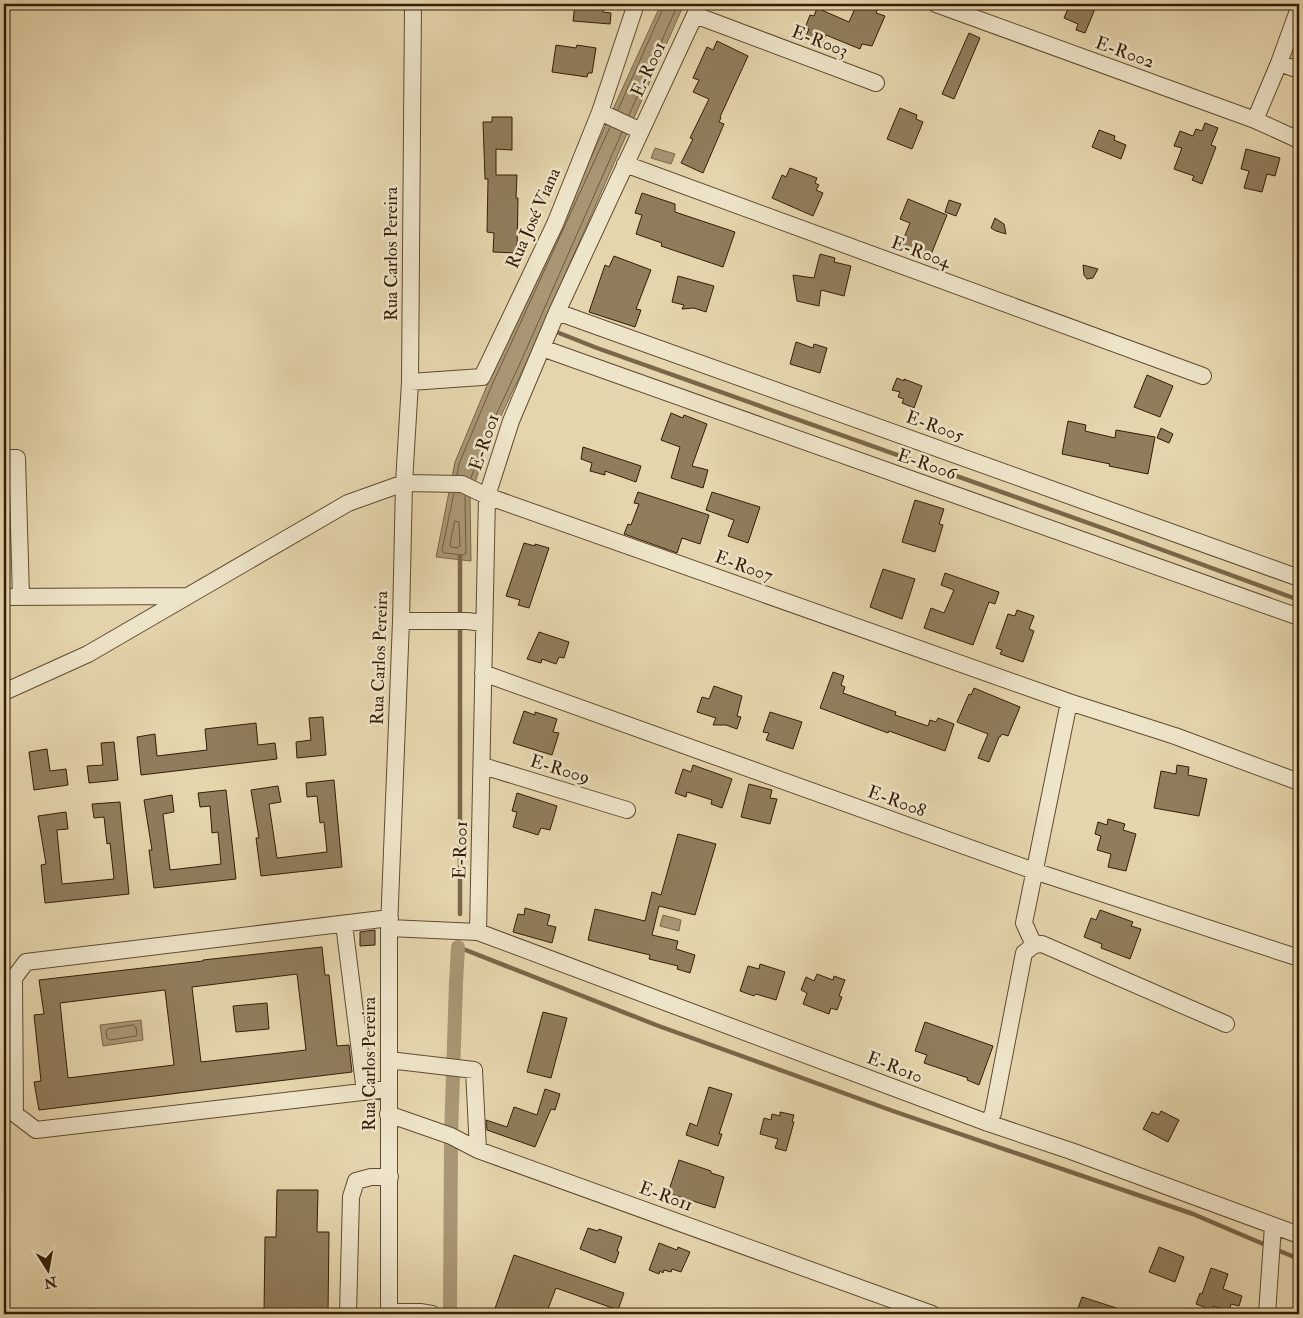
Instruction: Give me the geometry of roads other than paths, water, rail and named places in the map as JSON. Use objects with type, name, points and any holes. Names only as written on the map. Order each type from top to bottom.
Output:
[{"type":"street","name":"Rua Carlos Pereira","points":[[389,1313],[390,1176],[388,1089],[390,923],[402,621],[404,483],[410,382],[412,4]]},
{"type":"street","name":"Rua José Viana","points":[[410,382],[482,377],[554,224],[600,112],[636,4]]},
{"type":"street","name":"E-R002","points":[[936,4],[1254,120],[1299,140]]},
{"type":"street","points":[[1254,120],[1279,63],[1299,8]]},
{"type":"street","name":"E-R003","points":[[697,10],[876,84]]},
{"type":"street","name":"E-R001","points":[[478,932],[483,766],[487,496],[511,421],[557,312],[697,10]]},
{"type":"street","points":[[1279,63],[1299,70]]},
{"type":"street","points":[[600,112],[641,131]]},
{"type":"street","name":"E-R004","points":[[625,164],[1203,376]]},
{"type":"street","name":"E-R005","points":[[557,312],[1299,578]]},
{"type":"street","name":"E-R006","points":[[542,348],[1299,617]]},
{"type":"street","points":[[4,458],[17,458],[20,597]]},
{"type":"street","points":[[4,692],[88,654],[348,503],[404,483]]},
{"type":"street","name":"E-R007","points":[[404,483],[462,484],[487,496],[1069,702],[1175,736],[1299,782]]},
{"type":"street","points":[[4,597],[189,596]]},
{"type":"street","points":[[402,621],[459,620],[484,623]]},
{"type":"street","name":"E-R008","points":[[483,673],[1034,871],[1299,958]]},
{"type":"street","points":[[1034,945],[1024,923],[1069,702]]},
{"type":"street","name":"E-R009","points":[[483,766],[626,810]]},
{"type":"street","name":"E-R010","points":[[365,1092],[36,1130],[15,1114],[14,978],[26,962],[344,924],[390,923],[478,932],[988,1123],[1071,1151],[1299,1235]]},
{"type":"street","points":[[344,924],[365,1092],[388,1089]]},
{"type":"street","points":[[988,1123],[993,1113],[1024,953],[1034,945],[1042,944],[1226,1024]]},
{"type":"street","points":[[389,1060],[474,1070],[478,1150]]},
{"type":"street","name":"E-R011","points":[[388,1114],[451,1136],[478,1150],[932,1314]]},
{"type":"street","points":[[348,1314],[351,1197],[356,1181],[371,1177],[390,1176]]},
{"type":"street","points":[[1267,1314],[1273,1226]]},
{"type":"street","points":[[389,1313],[420,1312],[432,1314]]},
{"type":"water","points":[[661,4],[684,4],[527,361],[489,441],[470,497],[471,561],[436,557],[455,462],[488,383]]},
{"type":"water","points":[[655,148],[675,154],[671,164],[651,158]]},
{"type":"water","points":[[663,915],[681,920],[679,931],[660,926]]},
{"type":"water","points":[[141,1020],[143,1040],[103,1046],[100,1025]]},
{"type":"waterway","points":[[554,331],[1299,600]]},
{"type":"waterway","points":[[460,556],[460,914]]},
{"type":"waterway","points":[[458,947],[656,1025],[893,1111],[1193,1214],[1268,1246]]},
{"type":"waterway","points":[[450,1314],[451,1136],[458,947]]},
{"type":"waterway","points":[[1275,1249],[1299,1259]]}]
